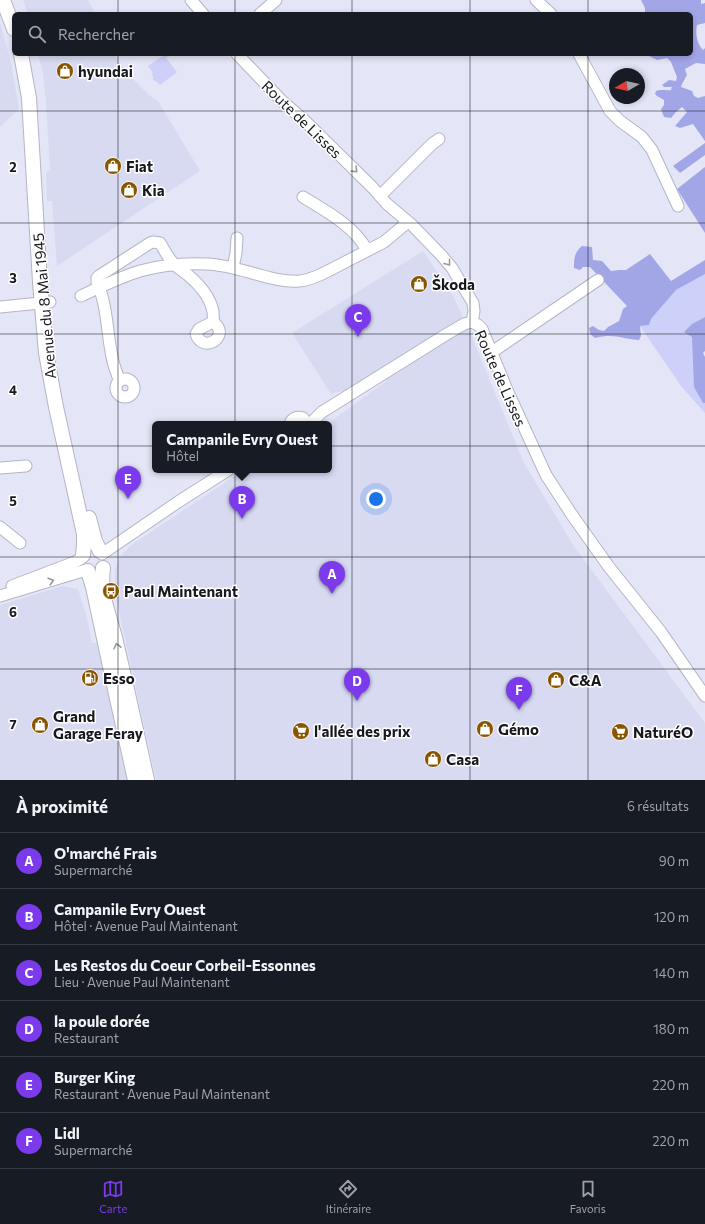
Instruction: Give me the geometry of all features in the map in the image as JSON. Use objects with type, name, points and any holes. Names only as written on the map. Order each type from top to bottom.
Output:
[{"type":"main road","points":[[3,0],[12,24]]},
{"type":"main road","points":[[12,0],[17,12]]},
{"type":"main road","name":"Avenue du 8 Mai 1945","points":[[21,56],[29,104],[46,303],[64,407],[92,532],[102,558],[101,586],[103,597],[122,666],[147,780]]},
{"type":"main road","name":"Avenue du 8 Mai 1945","points":[[29,56],[36,103],[46,303],[46,353],[50,379],[84,534],[85,564],[93,587],[135,780]]},
{"type":"main road","points":[[94,549],[102,558],[98,572],[91,572],[85,564],[88,551],[94,549]]},
{"type":"main road","points":[[122,666],[133,735],[132,742],[128,746]]},
{"type":"street","points":[[191,0],[201,12]]},
{"type":"street","points":[[262,12],[276,0]]},
{"type":"street","points":[[536,0],[549,12]]},
{"type":"street","name":"Route de Lisses","points":[[239,56],[282,102],[305,121],[368,183],[393,210],[432,244],[452,268],[473,303],[474,311],[472,322],[482,329],[526,432],[549,480],[572,515],[609,566],[661,632],[705,696]]},
{"type":"street","points":[[580,56],[610,110],[617,118],[642,136],[652,150],[678,206]]},
{"type":"street","points":[[380,196],[432,144],[439,139]]},
{"type":"street","points":[[304,196],[326,210],[354,233],[362,240],[367,250]]},
{"type":"street","points":[[81,296],[121,278],[141,271],[175,265],[220,264],[273,278],[301,280],[318,276],[384,242],[408,222]]},
{"type":"street","points":[[234,267],[237,238]]},
{"type":"street","points":[[120,381],[115,371],[112,359],[105,307],[97,278],[99,276],[153,242],[160,243],[175,265],[193,279],[208,298],[214,315],[213,322]]},
{"type":"street","points":[[492,352],[598,280]]},
{"type":"street","points":[[0,307],[46,303]]},
{"type":"street","points":[[308,421],[312,414],[322,412],[446,334],[464,324],[472,322]]},
{"type":"street","points":[[292,421],[297,417],[305,421]]},
{"type":"street","points":[[0,468],[26,466]]},
{"type":"street","points":[[102,558],[178,502],[223,473]]},
{"type":"street","points":[[0,527],[20,543]]},
{"type":"street","points":[[0,590],[75,562],[85,564]]},
{"type":"street","points":[[0,596],[85,564]]},
{"type":"shaded area","points":[[23,0],[88,0],[94,12],[27,12]]},
{"type":"shaded area","points":[[641,0],[701,0],[701,4],[705,3],[705,23],[697,25],[696,31],[699,45],[703,50],[705,48],[705,64],[696,63],[685,69],[687,75],[681,87],[692,91],[694,96],[698,98],[705,96],[705,141],[693,124],[680,128],[675,126],[687,112],[682,107],[671,118],[664,117],[661,109],[664,105],[664,100],[655,94],[658,90],[671,90],[672,87],[664,87],[662,85],[669,80],[676,81],[677,77],[671,62],[667,58],[657,60],[649,56],[693,56],[693,12],[645,12],[645,8]]},
{"type":"shaded area","points":[[0,22],[11,63],[19,109],[0,127]]},
{"type":"shaded area","points":[[38,56],[115,56],[132,78],[150,96],[158,101],[200,171],[57,266],[52,201],[47,201],[46,173],[50,170],[43,74]]},
{"type":"shaded area","points":[[162,56],[169,56],[166,58],[177,72],[160,85],[153,80],[153,76],[151,74],[153,73],[148,66]]},
{"type":"shaded area","points":[[705,143],[705,155],[680,173],[673,166]]},
{"type":"shaded area","points":[[705,167],[705,233],[677,189]]},
{"type":"shaded area","points":[[582,246],[592,247],[593,260],[602,261],[611,271],[626,270],[650,254],[671,281],[705,260],[705,274],[676,290],[651,319],[649,325],[640,326],[641,336],[639,340],[613,336],[595,338],[590,334],[589,328],[593,326],[604,331],[619,321],[623,309],[627,306],[590,267],[583,267],[580,270],[574,268],[575,256],[577,251]]},
{"type":"shaded area","points":[[423,251],[452,294],[473,339],[524,463],[573,545],[705,723],[705,780],[156,780],[120,616],[115,583],[115,570],[119,558],[137,541],[239,473],[332,473],[331,421],[388,380],[331,394],[292,333]]},
{"type":"shaded area","points":[[705,274],[705,317],[692,324],[692,337],[703,403],[705,403],[705,413],[681,386],[640,326],[649,324],[651,319],[676,290]]},
{"type":"shaded area","points":[[705,317],[705,351],[703,353],[705,357],[705,403],[703,403],[694,387],[692,337],[684,332],[692,324]]},
{"type":"shaded area","points":[[63,586],[78,589],[86,614],[92,643],[97,643],[127,780],[0,780],[0,605]]},
{"type":"place","name":"hyundai","points":[[65,71]]},
{"type":"place","name":"Fiat","points":[[113,166]]},
{"type":"place","name":"Kia","points":[[129,190]]},
{"type":"place","name":"Škoda","points":[[419,284]]},
{"type":"place","name":"Les Restos du Coeur Corbeil-Essonnes","points":[[358,337]]},
{"type":"place","name":"Burger King","points":[[128,499]]},
{"type":"place","name":"Campanile Evry Ouest","points":[[242,519]]},
{"type":"place","name":"Paul Maintenant","points":[[111,591]]},
{"type":"place","name":"O'marché Frais","points":[[332,594]]},
{"type":"place","name":"Esso","points":[[90,678]]},
{"type":"place","name":"C&A","points":[[556,680]]},
{"type":"place","name":"la poule dorée","points":[[357,701]]},
{"type":"place","name":"Lidl","points":[[519,710]]},
{"type":"place","name":"Grand Garage Feray","points":[[40,725]]},
{"type":"place","name":"Gémo","points":[[485,729]]},
{"type":"place","name":"l'allée des prix","points":[[301,731]]},
{"type":"place","name":"NaturéO","points":[[620,732]]},
{"type":"place","name":"Casa","points":[[433,759]]}]
